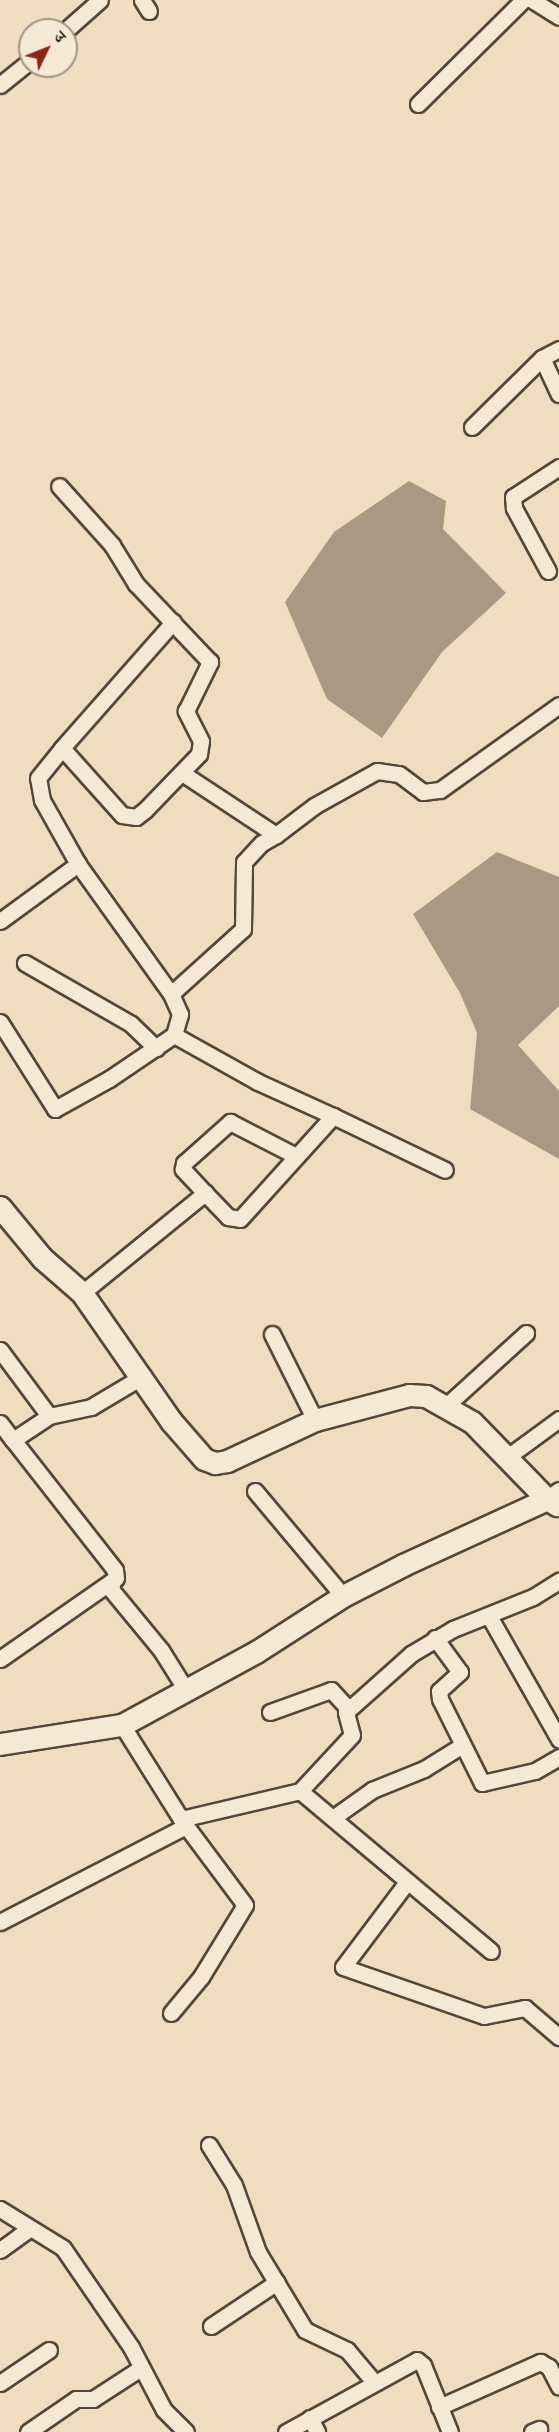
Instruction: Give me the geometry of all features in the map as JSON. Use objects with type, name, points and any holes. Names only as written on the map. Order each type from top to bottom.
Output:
[{"type":"street","points":[[78,19],[100,0]]},
{"type":"street","points":[[418,104],[523,0]]},
{"type":"street","points":[[532,0],[559,17]]},
{"type":"street","points":[[0,85],[18,71]]},
{"type":"street","points":[[472,426],[542,358],[559,349]]},
{"type":"street","points":[[542,358],[559,394]]},
{"type":"street","points":[[548,571],[514,508],[513,497],[559,467]]},
{"type":"street","points":[[59,486],[112,545],[135,584],[210,662],[186,711],[198,734],[200,748],[182,773],[146,810],[128,818],[62,747]]},
{"type":"street","points":[[0,1022],[55,1109],[174,1035],[180,1014],[171,994],[78,864],[38,788],[43,769],[173,622]]},
{"type":"street","points":[[171,994],[243,929],[244,862],[262,843],[276,836],[314,806],[377,771],[399,774],[423,792],[440,790],[559,705]]},
{"type":"street","points":[[182,773],[276,836]]},
{"type":"street","points":[[0,921],[78,864]]},
{"type":"street","points":[[26,963],[131,1024],[156,1048]]},
{"type":"street","points":[[174,1035],[258,1082],[445,1170]]},
{"type":"street","points":[[296,1156],[230,1122],[184,1163],[183,1169],[228,1216],[240,1218],[333,1116]]},
{"type":"street","points":[[82,1293],[205,1193]]},
{"type":"street","points":[[0,1207],[42,1257],[82,1293],[143,1376],[171,1421],[204,1459],[214,1463],[227,1461],[315,1420],[409,1395],[426,1396],[447,1405],[472,1422],[506,1458],[555,1498],[343,1596],[256,1652],[122,1725],[0,1744]]},
{"type":"street","points":[[447,1405],[526,1333]]},
{"type":"street","points":[[272,1334],[315,1420]]},
{"type":"street","points":[[0,1350],[49,1416]]},
{"type":"street","points":[[13,1440],[49,1416],[91,1407],[143,1376]]},
{"type":"street","points":[[506,1458],[559,1419]]},
{"type":"street","points":[[0,1423],[115,1570],[112,1585],[109,1587],[161,1650],[186,1690]]},
{"type":"street","points":[[255,1491],[343,1596]]},
{"type":"street","points":[[0,1922],[183,1823],[300,1791],[352,1735],[353,1727],[345,1716],[349,1709],[411,1654],[435,1638],[533,1597],[559,1581]]},
{"type":"street","points":[[0,1659],[112,1585]]},
{"type":"street","points":[[489,1616],[559,1739]]},
{"type":"street","points":[[435,1638],[460,1672],[439,1695],[461,1746],[479,1778],[487,1785],[512,1773],[535,1771],[559,1757]]},
{"type":"street","points":[[270,1712],[331,1690],[349,1709]]},
{"type":"street","points":[[122,1725],[183,1823],[245,1905],[201,1977],[171,2013]]},
{"type":"street","points":[[334,1817],[372,1790],[424,1769],[461,1746]]},
{"type":"street","points":[[300,1791],[334,1817],[407,1882],[491,1951]]},
{"type":"street","points":[[407,1882],[343,1967],[484,2016],[525,2008],[559,2037]]},
{"type":"street","points":[[546,2025],[559,2014]]},
{"type":"street","points":[[209,2145],[234,2185],[248,2231],[305,2330],[347,2350],[374,2382]]},
{"type":"street","points":[[0,2209],[63,2248],[92,2284],[164,2409],[186,2432]]},
{"type":"street","points":[[0,2250],[29,2229]]},
{"type":"street","points":[[211,2326],[277,2282]]},
{"type":"street","points":[[0,2383],[49,2350]]},
{"type":"street","points":[[286,2432],[314,2425],[374,2382],[412,2361],[421,2361],[450,2432]]},
{"type":"street","points":[[440,2407],[540,2362],[549,2367],[559,2387]]},
{"type":"street","points":[[28,2432],[76,2399],[93,2399],[141,2368]]},
{"type":"shaded area","points":[[409,481],[446,501],[443,529],[506,593],[442,652],[382,738],[327,699],[285,602],[334,532]]},
{"type":"shaded area","points":[[497,852],[559,877],[559,1006],[518,1045],[559,1091],[559,1159],[470,1109],[477,1033],[460,993],[413,914]]}]
